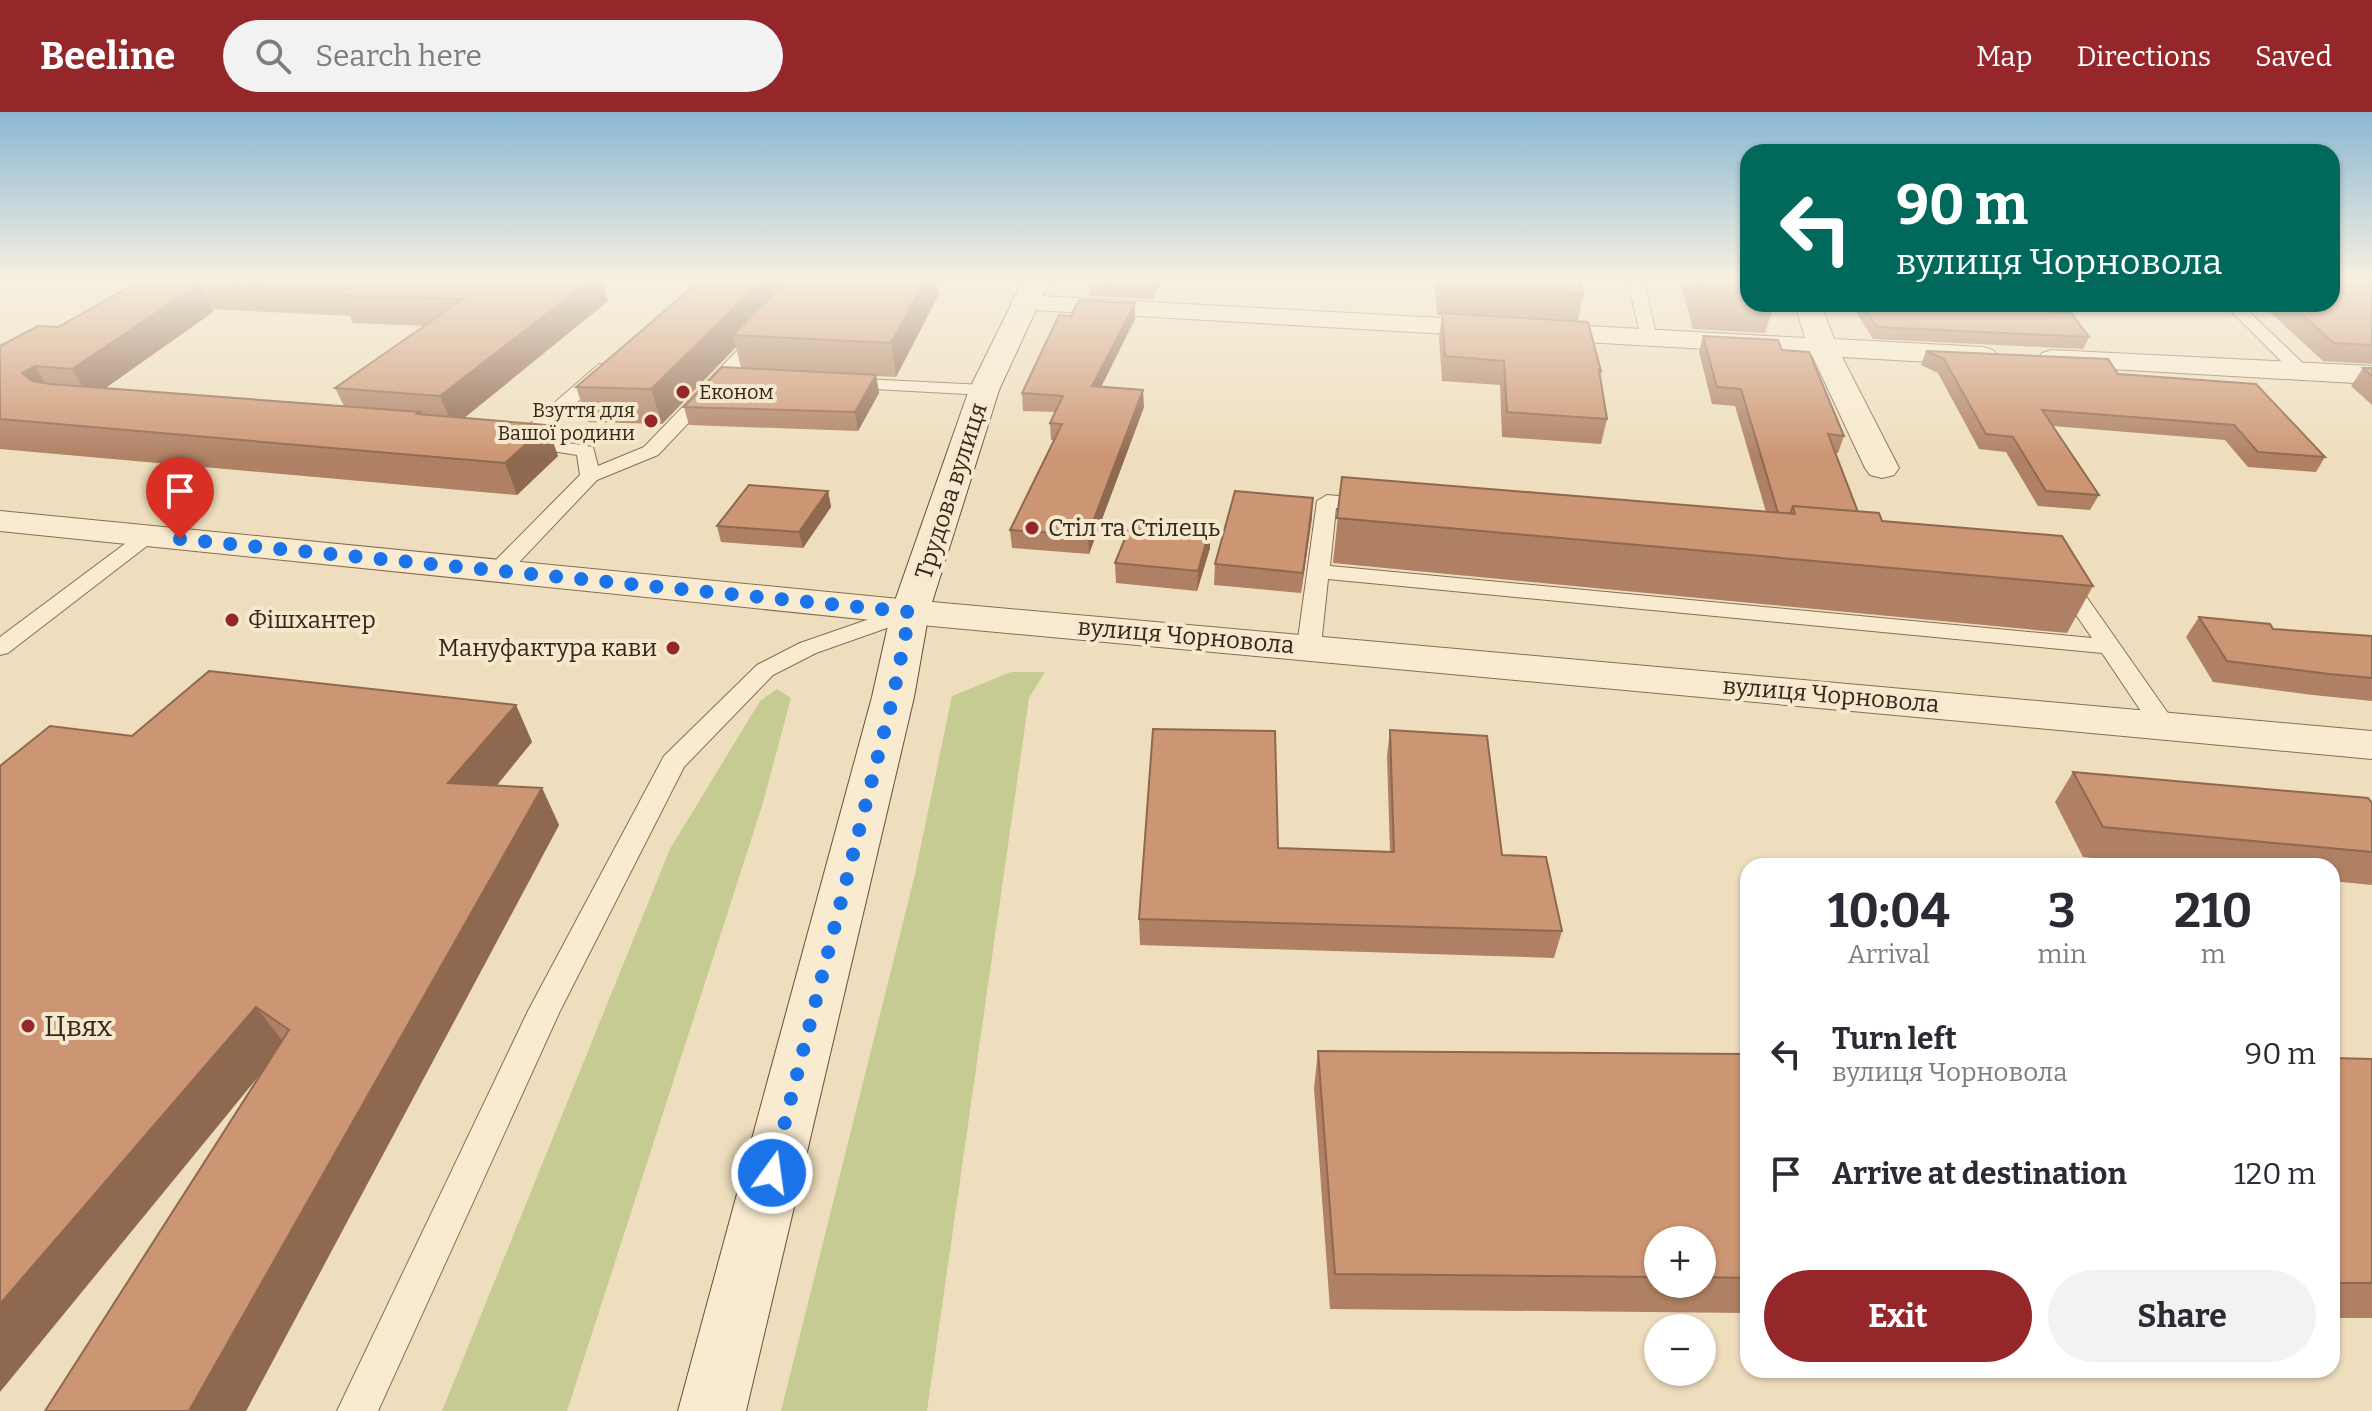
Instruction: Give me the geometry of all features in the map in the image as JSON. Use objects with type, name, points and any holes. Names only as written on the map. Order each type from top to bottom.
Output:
[{"type":"street","name":"Трудова вулиця","points":[[712,1411],[893,697],[910,612],[984,390],[1008,338]]},
{"type":"street","points":[[1644,338],[2372,375]]},
{"type":"street","points":[[1819,338],[1882,468]]},
{"type":"street","name":"вулиця Чорновола","points":[[0,521],[910,612],[2372,745]]},
{"type":"lane","points":[[498,571],[590,476],[651,451],[731,378],[761,338]]},
{"type":"lane","points":[[2267,338],[2302,372]]},
{"type":"lane","points":[[590,476],[586,451],[514,440],[614,359]]},
{"type":"lane","points":[[830,383],[984,390]]},
{"type":"lane","points":[[1309,646],[1327,501],[1391,506]]},
{"type":"lane","points":[[0,648],[149,535]]},
{"type":"lane","points":[[2038,564],[2053,566],[2164,726]]},
{"type":"lane","points":[[1319,572],[2110,647]]},
{"type":"lane","points":[[357,1411],[544,1011],[673,762],[765,670],[808,648],[910,612]]},
{"type":"green space","points":[[1011,672],[1045,672],[1029,698],[927,1411],[781,1411],[915,874],[952,696]]},
{"type":"green space","points":[[777,689],[791,698],[762,806],[567,1411],[442,1411],[670,849],[760,701]]},
{"type":"building","points":[[16,338],[119,338],[72,369],[35,366],[22,373],[32,381],[50,384],[420,412],[417,414],[547,425],[505,463],[0,419],[0,346]]},
{"type":"building","points":[[407,338],[516,338],[440,396],[335,388]]},
{"type":"building","points":[[633,338],[704,338],[651,389],[576,387]]},
{"type":"building","points":[[785,338],[894,338],[891,343]]},
{"type":"building","points":[[1048,338],[1117,338],[1092,386],[1143,390],[1088,535],[1010,530],[1062,424],[1050,423],[1063,396],[1022,393]]},
{"type":"building","points":[[1444,338],[1592,338],[1601,371],[1607,419],[1507,412],[1504,361],[1445,356]]},
{"type":"building","points":[[1703,338],[1778,340],[1782,350],[1809,352],[1844,436],[1828,434],[1858,512],[1793,506],[1790,514],[1778,513],[1741,389],[1717,387]]},
{"type":"building","points":[[2328,338],[2372,338],[2372,345],[2334,343]]},
{"type":"building","points":[[1926,351],[2108,359],[2118,374],[2256,384],[2325,457],[2258,452],[2234,425],[2042,410],[2099,495],[2046,491],[2013,437],[1986,434],[1944,359]]},
{"type":"building","points":[[722,367],[876,375],[855,412],[684,407]]},
{"type":"building","points":[[1342,477],[1795,514],[1793,506],[1879,513],[1882,521],[2062,536],[2093,586],[1337,518]]},
{"type":"building","points":[[749,485],[828,491],[799,532],[717,526]]},
{"type":"building","points":[[1235,491],[1313,498],[1303,573],[1215,564]]},
{"type":"building","points":[[1132,521],[1210,528],[1198,571],[1115,563]]},
{"type":"building","points":[[2199,617],[2270,624],[2273,629],[2372,636],[2372,678],[2227,661]]},
{"type":"building","points":[[209,671],[516,705],[448,783],[542,788],[189,1411],[45,1411],[289,1030],[256,1007],[0,1304],[0,766],[50,726],[132,736]]},
{"type":"building","points":[[1153,729],[1275,731],[1278,848],[1394,852],[1390,730],[1487,736],[1502,855],[1546,857],[1562,931],[1139,919]]},
{"type":"building","points":[[2073,772],[2368,798],[2372,803],[2372,852],[2103,827]]},
{"type":"building","points":[[1318,1051],[1740,1054],[1740,1278],[1716,1277],[1716,1226],[1644,1226],[1644,1277],[1335,1274]]},
{"type":"building","points":[[2340,1058],[2372,1059],[2372,1283],[2340,1283]]},
{"type":"place","name":"Економ","points":[[683,392]]},
{"type":"place","name":"Взуття для Вашої родини","points":[[651,421]]},
{"type":"place","name":"Стіл та Стілець","points":[[1032,528]]},
{"type":"place","name":"Фішхантер","points":[[232,620]]},
{"type":"place","name":"Мануфактура кави","points":[[673,648]]},
{"type":"place","name":"Цвях","points":[[28,1026]]},
{"type":"route","points":[[180,539],[910,612],[893,697],[772,1173]]}]
